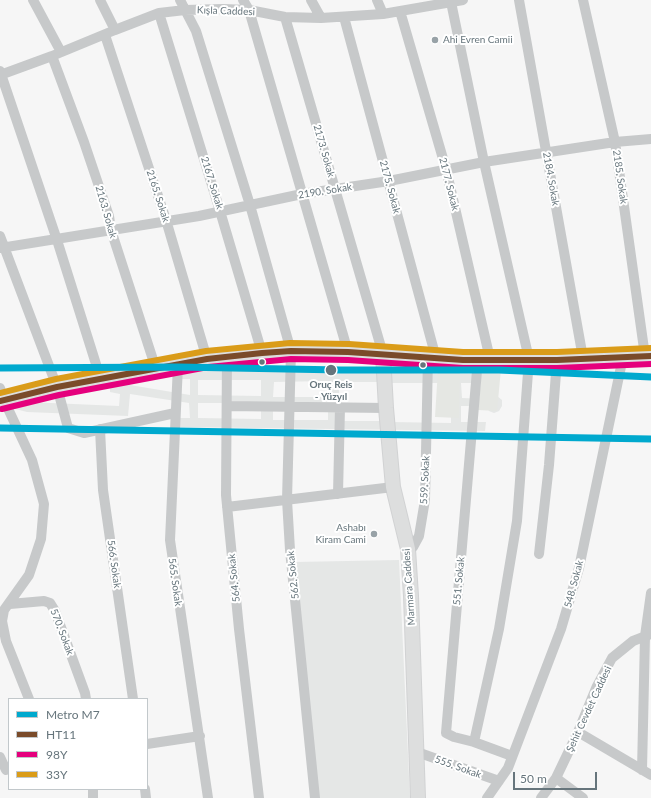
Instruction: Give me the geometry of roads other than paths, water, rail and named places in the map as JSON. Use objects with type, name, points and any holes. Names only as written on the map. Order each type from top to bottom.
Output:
[{"type":"main road","points":[[1,396],[101,380],[207,359],[291,351],[348,352],[432,358],[484,359],[557,360],[648,356]]},
{"type":"main road","name":"Marmara Caddesi","points":[[383,354],[393,487],[408,549],[418,798]]},
{"type":"street","name":"2163. Sokak","points":[[34,0],[57,54],[108,216],[111,230],[156,369]]},
{"type":"street","points":[[100,0],[115,30]]},
{"type":"street","name":"562. Sokak","points":[[180,0],[196,31],[250,205],[291,351],[287,500],[290,550],[315,798]]},
{"type":"street","points":[[243,0],[249,10],[348,352]]},
{"type":"street","points":[[311,0],[321,18]]},
{"type":"street","points":[[377,0],[383,14]]},
{"type":"street","name":"Kışla Caddesi","points":[[1,73],[57,54],[159,13],[185,10],[223,9],[249,10],[285,17],[321,18],[383,14],[400,11],[422,4],[463,0]]},
{"type":"street","name":"2184. Sokak","points":[[519,0],[583,358]]},
{"type":"street","name":"2185. Sokak","points":[[583,0],[615,142],[648,356]]},
{"type":"street","points":[[451,2],[484,162],[529,359],[516,521],[499,629],[474,742]]},
{"type":"street","name":"2177. Sokak","points":[[400,11],[446,169],[484,359]]},
{"type":"street","name":"2167. Sokak","points":[[159,13],[262,353]]},
{"type":"street","name":"2175. Sokak","points":[[344,16],[389,180],[432,358]]},
{"type":"street","name":"2173. Sokak","points":[[285,17],[383,354]]},
{"type":"street","name":"2165. Sokak","points":[[105,35],[166,220],[207,359]]},
{"type":"street","points":[[1,73],[57,240],[101,380]]},
{"type":"street","name":"2190. Sokak","points":[[2,248],[57,240],[220,211],[302,194],[389,180],[484,162],[615,142],[651,139]]},
{"type":"street","points":[[0,236],[2,248],[57,387],[68,428],[84,433],[175,413]]},
{"type":"street","name":"564. Sokak","points":[[227,357],[226,495],[239,629],[259,798]]},
{"type":"street","name":"548. Sokak","points":[[487,798],[508,768],[561,629],[579,568],[623,357]]},
{"type":"street","name":"559. Sokak","points":[[408,549],[413,547],[419,536],[425,500],[432,358]]},
{"type":"street","name":"551. Sokak","points":[[484,359],[446,732],[454,737],[474,742],[512,756]]},
{"type":"street","points":[[539,554],[549,465],[557,360]]},
{"type":"street","name":"565. Sokak","points":[[178,365],[170,540],[178,605],[200,736],[208,798]]},
{"type":"street","points":[[1,396],[32,460],[44,504],[41,539],[32,568],[10,604],[4,610],[2,621],[6,641],[28,698]]},
{"type":"street","points":[[227,406],[386,408]]},
{"type":"street","points":[[338,494],[340,407]]},
{"type":"street","name":"566. Sokak","points":[[100,429],[104,490],[133,698]]},
{"type":"street","points":[[227,507],[393,487]]},
{"type":"street","points":[[578,732],[647,772],[648,635],[651,593]]},
{"type":"street","name":"570. Sokak","points":[[10,604],[44,601],[50,603],[55,611],[86,698]]},
{"type":"street","name":"Şehit Cevdet Caddesi","points":[[541,798],[556,778],[578,732],[597,686],[612,658],[633,641],[648,635]]},
{"type":"street","points":[[148,744],[200,736]]},
{"type":"street","name":"555. Sokak","points":[[417,752],[499,781]]},
{"type":"street","points":[[0,757],[5,770]]},
{"type":"street","points":[[556,778],[583,798]]},
{"type":"metro line","name":"M7","points":[[0,368],[178,367],[341,370],[499,370],[651,377]]},
{"type":"metro line","name":"M7","points":[[0,428],[651,439]]},
{"type":"place","name":"Ahi Evren Camii","points":[[435,40]]},
{"type":"place","name":"Oruç Reis - Yüzyıl","points":[[331,370]]},
{"type":"place","name":"Ashabı Kiram Cami","points":[[374,534]]}]
